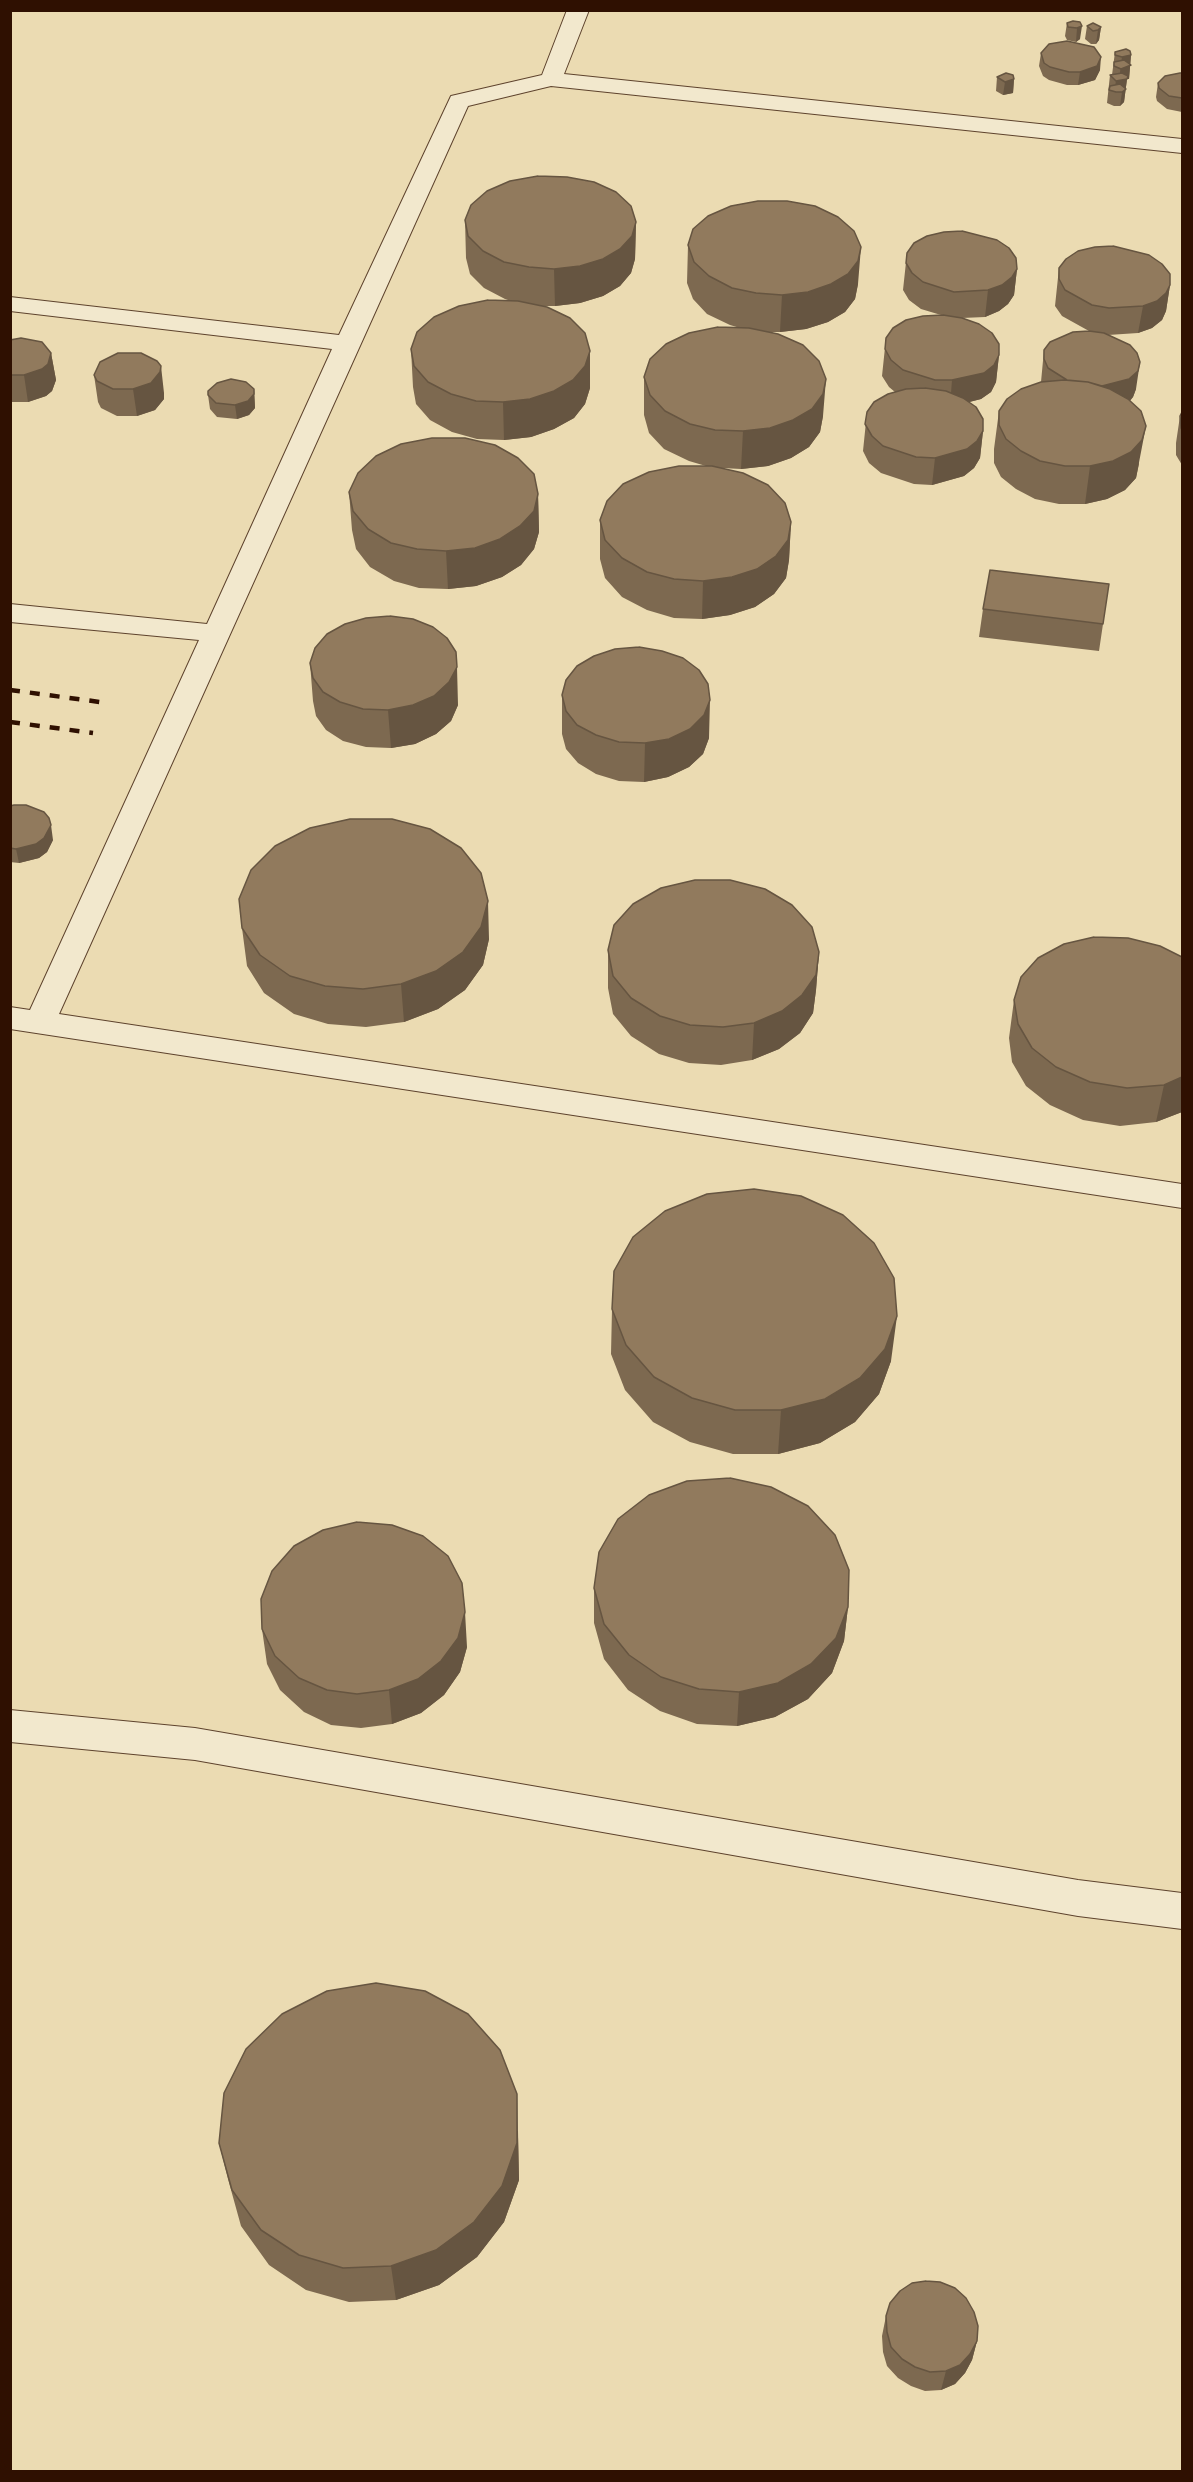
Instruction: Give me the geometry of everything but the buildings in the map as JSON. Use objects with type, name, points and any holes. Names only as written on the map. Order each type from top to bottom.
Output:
[{"type":"lane","points":[[551,79],[578,10]]},
{"type":"lane","points":[[1182,146],[551,79],[459,101],[214,633],[25,1020],[1182,1197]]},
{"type":"lane","points":[[10,304],[348,343]]},
{"type":"lane","points":[[10,613],[214,633]]},
{"type":"lane","points":[[10,1726],[195,1744],[1078,1898],[1182,1911]]},
{"type":"railway","points":[[10,690],[100,702]]},
{"type":"railway","points":[[10,722],[93,733]]}]
